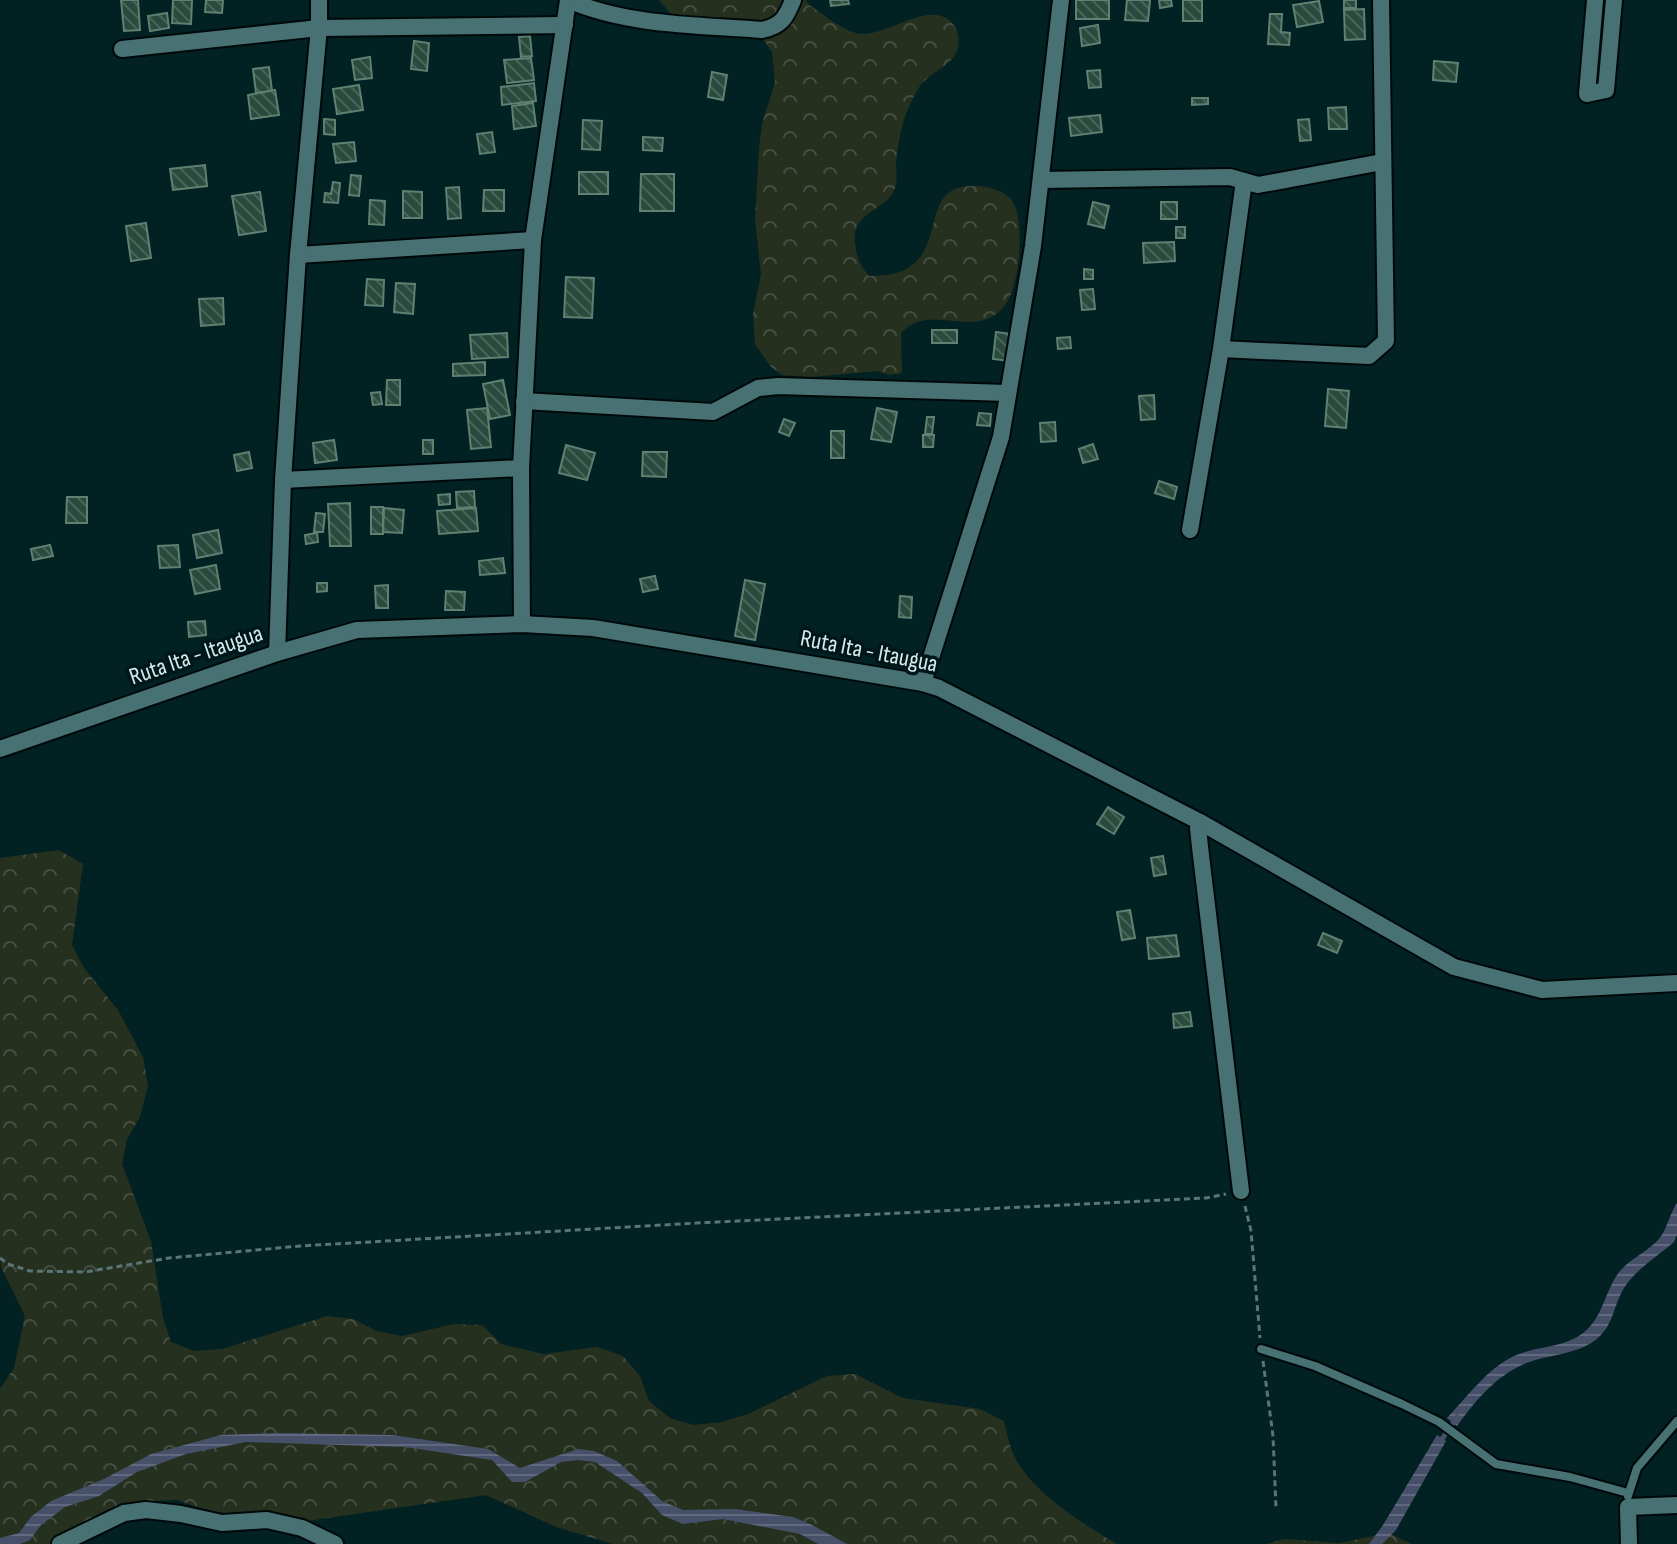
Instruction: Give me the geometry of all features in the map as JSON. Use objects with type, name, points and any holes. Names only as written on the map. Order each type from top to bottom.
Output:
[{"type":"street","points":[[277,653],[283,480],[319,0]]},
{"type":"street","points":[[522,624],[521,468],[533,240],[568,0],[617,15],[647,20],[762,30],[776,27],[785,20],[793,0]]},
{"type":"street","points":[[923,683],[1001,437],[1033,246],[1061,0]]},
{"type":"street","points":[[1221,349],[1369,356],[1386,341],[1381,0]]},
{"type":"street","points":[[1595,0],[1587,94],[1606,90],[1614,0]]},
{"type":"street","points":[[122,49],[319,28],[565,25]]},
{"type":"street","points":[[1041,180],[1230,177],[1258,185],[1382,162]]},
{"type":"street","points":[[1190,530],[1221,349],[1244,181]]},
{"type":"street","points":[[298,255],[533,240]]},
{"type":"street","points":[[524,401],[713,412],[758,388],[778,386],[1008,393]]},
{"type":"street","points":[[283,480],[521,468]]},
{"type":"street","name":"Ruta Ita - Itaugua","points":[[0,749],[277,653],[357,630],[522,624],[593,628],[923,683],[962,699],[1200,822],[1454,967],[1542,990],[1677,983]]},
{"type":"street","points":[[1200,822],[1200,847],[1241,1191]]},
{"type":"street","points":[[1629,1544],[1628,1500],[1677,1505]]},
{"type":"street","points":[[60,1544],[124,1513],[146,1510],[222,1523],[267,1520],[302,1528],[335,1544]]},
{"type":"lane","points":[[1261,1349],[1315,1366],[1439,1422],[1496,1464],[1570,1477],[1628,1500],[1637,1468],[1677,1421]]},
{"type":"path","points":[[0,1258],[30,1271],[85,1272],[169,1258],[300,1246],[1206,1198],[1241,1191]]},
{"type":"green space","points":[[659,0],[806,0],[844,28],[867,34],[928,15],[939,15],[951,22],[958,35],[956,53],[924,82],[913,98],[900,134],[895,188],[858,225],[856,249],[859,261],[869,276],[899,272],[913,265],[922,255],[939,207],[944,197],[953,190],[968,186],[986,187],[1003,193],[1014,204],[1020,242],[1017,274],[1002,309],[990,318],[978,321],[925,320],[913,324],[901,333],[902,373],[889,375],[877,371],[811,377],[782,375],[771,367],[755,344],[753,314],[761,274],[755,220],[759,148],[762,124],[775,82],[772,52],[763,39],[750,39],[670,13]]},
{"type":"green space","points":[[59,850],[83,864],[72,945],[84,968],[118,1010],[143,1057],[148,1086],[140,1117],[127,1139],[122,1164],[151,1241],[163,1318],[171,1342],[194,1351],[222,1349],[327,1316],[353,1319],[377,1331],[402,1336],[454,1324],[482,1325],[501,1344],[544,1354],[597,1347],[623,1356],[640,1376],[649,1401],[670,1418],[693,1425],[722,1422],[748,1414],[827,1376],[855,1374],[903,1398],[980,1409],[1004,1421],[1015,1458],[1041,1491],[1117,1544],[613,1544],[556,1527],[486,1495],[279,1525],[250,1526],[177,1500],[151,1501],[126,1506],[77,1525],[62,1544],[0,1544],[0,1389],[14,1368],[25,1316],[1,1267],[0,1254],[0,858]]},
{"type":"green space","points":[[1388,1533],[1412,1544],[1266,1544],[1284,1539],[1339,1543]]},
{"type":"water","points":[[1677,1203],[1677,1235],[1674,1242],[1629,1281],[1608,1326],[1599,1337],[1583,1347],[1524,1364],[1504,1375],[1486,1390],[1457,1426],[1447,1418],[1504,1361],[1567,1342],[1590,1327],[1620,1271],[1658,1240]]},
{"type":"water","points":[[221,1435],[392,1435],[488,1449],[520,1468],[578,1449],[594,1451],[617,1461],[662,1501],[683,1510],[735,1509],[793,1517],[847,1544],[818,1544],[800,1534],[723,1519],[683,1524],[662,1515],[642,1493],[595,1462],[561,1462],[525,1482],[512,1482],[492,1460],[405,1447],[246,1442],[186,1454],[137,1472],[99,1496],[65,1507],[41,1525],[30,1540],[20,1544],[0,1544],[0,1538],[19,1533],[31,1517],[51,1501],[104,1479],[151,1454]]},
{"type":"water","points":[[1437,1435],[1446,1441],[1396,1530],[1382,1544],[1369,1544],[1383,1525]]},
{"type":"building","points":[[121,0],[138,0],[140,30],[124,31]]},
{"type":"building","points":[[173,0],[192,0],[191,24],[172,23]]},
{"type":"building","points":[[206,0],[223,0],[222,13],[205,12]]},
{"type":"building","points":[[830,0],[848,0],[849,4],[831,6]]},
{"type":"building","points":[[1076,0],[1109,0],[1109,19],[1076,19]]},
{"type":"building","points":[[1127,0],[1150,0],[1148,21],[1125,20]]},
{"type":"building","points":[[1159,0],[1171,0],[1172,6],[1160,8]]},
{"type":"building","points":[[1183,0],[1202,0],[1202,21],[1183,21]]},
{"type":"building","points":[[1344,0],[1356,0],[1356,8],[1344,8]]},
{"type":"building","points":[[1319,1],[1323,22],[1297,27],[1293,5]]},
{"type":"building","points":[[1364,9],[1365,39],[1345,40],[1344,10]]},
{"type":"building","points":[[167,13],[169,28],[150,31],[148,16]]},
{"type":"building","points":[[1270,14],[1282,14],[1281,32],[1290,33],[1289,45],[1268,44]]},
{"type":"building","points":[[1098,25],[1100,43],[1082,46],[1080,28]]},
{"type":"building","points":[[530,36],[532,56],[521,57],[519,37]]},
{"type":"building","points":[[414,41],[429,43],[427,71],[411,69]]},
{"type":"building","points":[[370,57],[372,78],[355,80],[352,60]]},
{"type":"building","points":[[531,58],[534,80],[507,83],[504,60]]},
{"type":"building","points":[[1434,61],[1458,63],[1456,82],[1433,80]]},
{"type":"building","points":[[269,67],[272,91],[256,93],[253,69]]},
{"type":"building","points":[[1100,70],[1101,87],[1089,88],[1087,71]]},
{"type":"building","points":[[712,72],[727,75],[723,100],[708,97]]},
{"type":"building","points":[[534,83],[536,101],[502,105],[501,87]]},
{"type":"building","points":[[359,85],[363,110],[337,114],[333,89]]},
{"type":"building","points":[[275,90],[279,115],[251,119],[248,95]]},
{"type":"building","points":[[1192,98],[1208,98],[1208,104],[1192,105]]},
{"type":"building","points":[[533,103],[536,126],[514,129],[512,106]]},
{"type":"building","points":[[1346,107],[1347,129],[1329,129],[1328,108]]},
{"type":"building","points":[[1100,115],[1102,132],[1071,136],[1069,118]]},
{"type":"building","points":[[324,119],[335,120],[335,135],[324,134]]},
{"type":"building","points":[[1309,119],[1311,140],[1300,141],[1298,120]]},
{"type":"building","points":[[583,120],[602,121],[600,150],[582,149]]},
{"type":"building","points":[[492,132],[495,152],[480,154],[477,134]]},
{"type":"building","points":[[643,137],[663,138],[662,151],[643,150]]},
{"type":"building","points":[[354,142],[356,161],[336,163],[333,144]]},
{"type":"building","points":[[205,165],[207,186],[173,190],[170,169]]},
{"type":"building","points":[[579,172],[608,172],[608,194],[579,194]]},
{"type":"building","points":[[641,174],[674,174],[674,211],[640,211]]},
{"type":"building","points":[[351,175],[361,176],[359,196],[349,195]]},
{"type":"building","points":[[333,182],[340,183],[338,203],[324,202],[325,193],[331,194]]},
{"type":"building","points":[[459,187],[461,218],[448,219],[446,188]]},
{"type":"building","points":[[484,190],[504,190],[504,211],[483,211]]},
{"type":"building","points":[[403,191],[422,192],[422,218],[403,218]]},
{"type":"building","points":[[260,192],[266,231],[239,235],[232,196]]},
{"type":"building","points":[[370,200],[385,201],[384,225],[369,224]]},
{"type":"building","points":[[1093,202],[1109,206],[1104,228],[1088,224]]},
{"type":"building","points":[[1161,202],[1177,202],[1177,219],[1161,219]]},
{"type":"building","points":[[146,223],[151,258],[131,261],[126,226]]},
{"type":"building","points":[[1176,227],[1185,227],[1185,238],[1176,238]]},
{"type":"building","points":[[1174,242],[1175,261],[1144,263],[1143,243]]},
{"type":"building","points":[[1084,269],[1093,270],[1093,279],[1084,279]]},
{"type":"building","points":[[566,277],[594,278],[592,318],[564,317]]},
{"type":"building","points":[[367,279],[384,280],[383,306],[365,305]]},
{"type":"building","points":[[396,283],[415,284],[413,314],[394,312]]},
{"type":"building","points":[[1093,289],[1095,309],[1082,310],[1080,290]]},
{"type":"building","points":[[223,298],[224,324],[201,326],[199,299]]},
{"type":"building","points":[[932,330],[957,330],[957,343],[932,343]]},
{"type":"building","points":[[996,332],[1012,334],[1009,361],[993,359]]},
{"type":"building","points":[[507,333],[508,357],[472,359],[470,335]]},
{"type":"building","points":[[1070,337],[1071,348],[1058,349],[1057,338]]},
{"type":"building","points":[[485,362],[485,375],[453,376],[453,364]]},
{"type":"building","points":[[387,380],[400,380],[400,405],[386,405]]},
{"type":"building","points":[[503,380],[510,415],[490,419],[483,384]]},
{"type":"building","points":[[1328,389],[1349,391],[1346,428],[1325,426]]},
{"type":"building","points":[[380,392],[382,404],[373,405],[371,393]]},
{"type":"building","points":[[1154,395],[1155,419],[1141,420],[1139,396]]},
{"type":"building","points":[[487,408],[491,447],[471,449],[467,410]]},
{"type":"building","points":[[877,408],[897,412],[891,442],[871,439]]},
{"type":"building","points":[[979,413],[991,414],[990,426],[977,425]]},
{"type":"building","points":[[927,417],[934,417],[932,434],[925,434]]},
{"type":"building","points":[[784,419],[795,423],[789,436],[779,432]]},
{"type":"building","points":[[1055,422],[1056,441],[1041,442],[1040,423]]},
{"type":"building","points":[[831,431],[844,431],[844,458],[831,458]]},
{"type":"building","points":[[923,435],[934,435],[933,447],[923,447]]},
{"type":"building","points":[[334,440],[337,460],[315,463],[313,443]]},
{"type":"building","points":[[423,440],[433,440],[433,454],[423,454]]},
{"type":"building","points":[[1093,444],[1098,459],[1083,463],[1079,449]]},
{"type":"building","points":[[566,445],[595,453],[587,480],[559,473]]},
{"type":"building","points":[[249,452],[252,468],[237,471],[234,455]]},
{"type":"building","points":[[643,452],[667,452],[666,477],[642,476]]},
{"type":"building","points":[[1159,481],[1177,487],[1174,499],[1155,493]]},
{"type":"building","points":[[474,491],[475,507],[457,508],[456,492]]},
{"type":"building","points":[[450,494],[450,504],[439,505],[438,495]]},
{"type":"building","points":[[67,497],[87,497],[87,523],[66,523]]},
{"type":"building","points":[[350,503],[351,546],[330,546],[328,504]]},
{"type":"building","points":[[371,507],[383,507],[383,534],[371,534]]},
{"type":"building","points":[[384,508],[404,510],[402,533],[383,532]]},
{"type":"building","points":[[476,508],[478,531],[439,534],[437,511]]},
{"type":"building","points":[[316,513],[325,514],[323,532],[314,532]]},
{"type":"building","points":[[218,530],[222,553],[197,558],[193,535]]},
{"type":"building","points":[[317,533],[318,542],[306,544],[305,535]]},
{"type":"building","points":[[50,545],[53,556],[33,560],[31,549]]},
{"type":"building","points":[[178,545],[180,567],[160,568],[158,546]]},
{"type":"building","points":[[503,558],[505,573],[480,575],[479,561]]},
{"type":"building","points":[[216,565],[220,589],[195,594],[190,570]]},
{"type":"building","points":[[655,576],[658,589],[643,592],[640,579]]},
{"type":"building","points":[[745,580],[765,584],[755,640],[735,636]]},
{"type":"building","points":[[317,583],[327,583],[327,591],[317,592]]},
{"type":"building","points":[[388,585],[388,608],[376,608],[375,586]]},
{"type":"building","points":[[446,591],[465,592],[464,610],[445,610]]},
{"type":"building","points":[[900,596],[912,597],[911,618],[899,617]]},
{"type":"building","points":[[205,621],[206,635],[189,637],[188,622]]},
{"type":"building","points":[[1108,807],[1124,817],[1114,834],[1097,824]]},
{"type":"building","points":[[1163,856],[1166,874],[1154,876],[1151,858]]},
{"type":"building","points":[[1130,910],[1135,938],[1122,940],[1117,912]]},
{"type":"building","points":[[1323,933],[1342,941],[1337,953],[1318,945]]},
{"type":"building","points":[[1176,935],[1179,956],[1149,959],[1147,938]]},
{"type":"building","points":[[1190,1012],[1192,1026],[1174,1028],[1173,1014]]},
{"type":"waterway","points":[[1440,1442],[1457,1417]]}]
